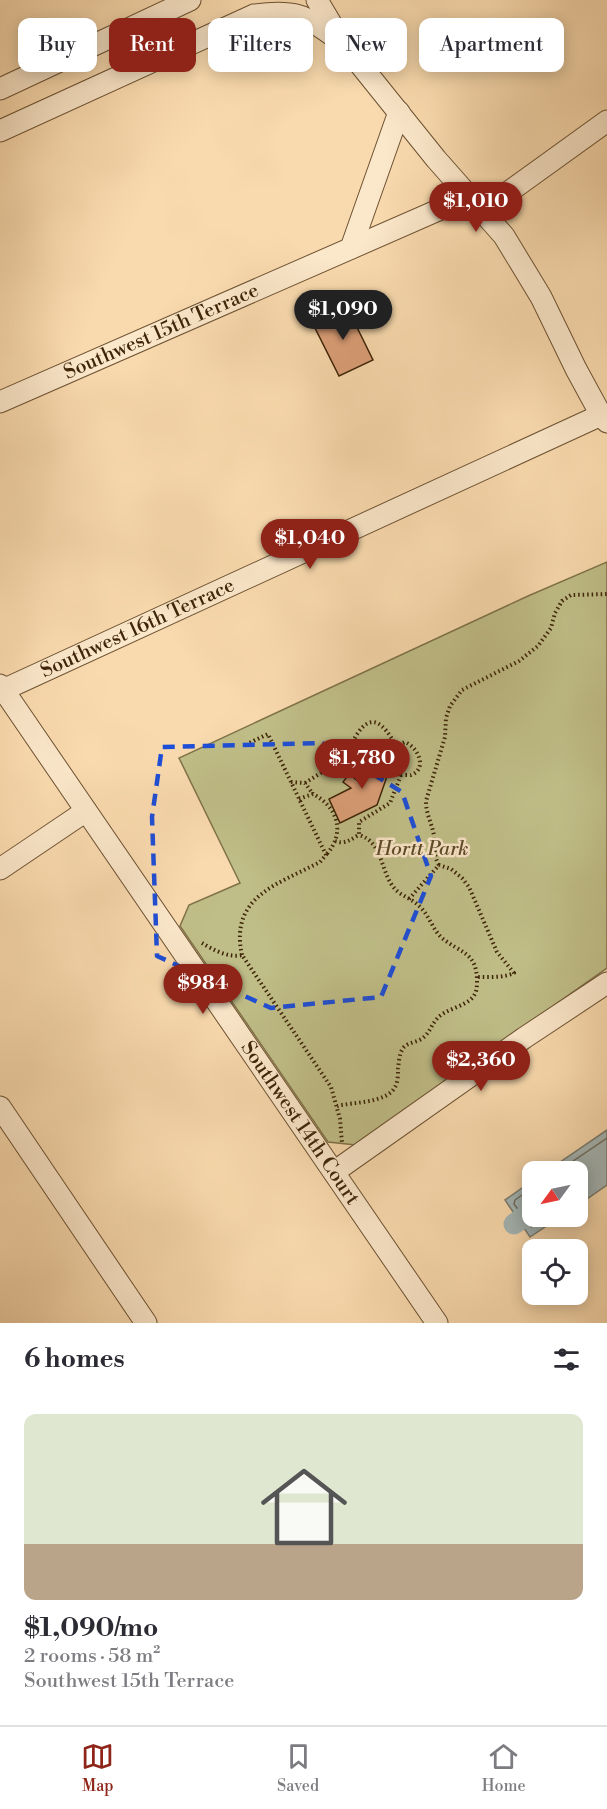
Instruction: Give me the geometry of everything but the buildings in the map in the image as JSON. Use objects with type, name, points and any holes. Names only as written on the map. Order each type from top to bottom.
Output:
[{"type":"street","points":[[0,89],[190,0]]},
{"type":"street","points":[[317,0],[328,18]]},
{"type":"street","points":[[0,131],[254,15],[279,12],[300,15],[325,30]]},
{"type":"street","points":[[366,72],[436,159],[504,236],[541,297],[576,369],[604,419]]},
{"type":"street","points":[[351,248],[399,112]]},
{"type":"street","name":"Southwest 15th Terrace","points":[[0,402],[443,208],[502,196],[607,121]]},
{"type":"street","name":"Southwest 16th Terrace","points":[[2,687],[604,419]]},
{"type":"street","name":"Southwest 14th Court","points":[[2,687],[437,1323]]},
{"type":"street","points":[[0,869],[86,811]]},
{"type":"street","points":[[334,1172],[524,1038],[607,983]]},
{"type":"street","points":[[0,1107],[146,1323]]},
{"type":"path","points":[[477,977],[514,973],[497,952],[469,887],[452,869],[439,865],[435,858],[434,837],[426,812],[426,801],[445,737],[446,718],[450,706],[462,690],[519,661],[538,646],[551,628],[561,601],[571,595],[607,594]]},
{"type":"path","points":[[291,782],[305,783],[324,771],[339,769],[363,725],[374,723],[389,733],[396,746],[405,742],[416,749],[420,762],[418,768],[411,775],[400,775]]},
{"type":"path","points":[[247,744],[268,734],[326,855]]},
{"type":"path","points":[[348,753],[360,750],[393,761],[400,775],[390,803],[359,822],[359,835]]},
{"type":"path","points":[[305,783],[313,794],[323,799],[331,809],[337,824],[335,841],[320,862],[272,885],[255,899],[243,919],[240,940],[242,955],[329,1083],[341,1126],[341,1150]]},
{"type":"path","points":[[299,799],[313,794]]},
{"type":"path","points":[[335,841],[344,843],[359,835],[365,836],[378,851],[394,888],[418,904],[443,939],[469,956],[475,965],[477,977],[477,989],[472,998],[442,1013],[423,1038],[404,1048],[400,1055],[396,1086],[390,1093],[382,1098],[337,1106]]},
{"type":"path","points":[[409,899],[439,865]]},
{"type":"path","points":[[195,938],[213,950],[237,956],[242,955]]},
{"type":"highlighted area","points":[[322,743],[402,792],[431,876],[381,997],[271,1008],[157,956],[152,817],[162,747]]},
{"type":"green space","name":"Hortt Park","points":[[607,562],[607,968],[356,1145],[328,1142],[180,926],[189,905],[240,883],[179,758],[528,596]]},
{"type":"water","points":[[607,1130],[607,1185],[588,1198],[588,1161],[562,1161]]},
{"type":"water","points":[[522,1188],[522,1225],[505,1200]]},
{"type":"water","points":[[523,1227],[545,1227],[530,1237]]},
{"type":"waterway","points":[[514,1224],[522,1218]]}]
